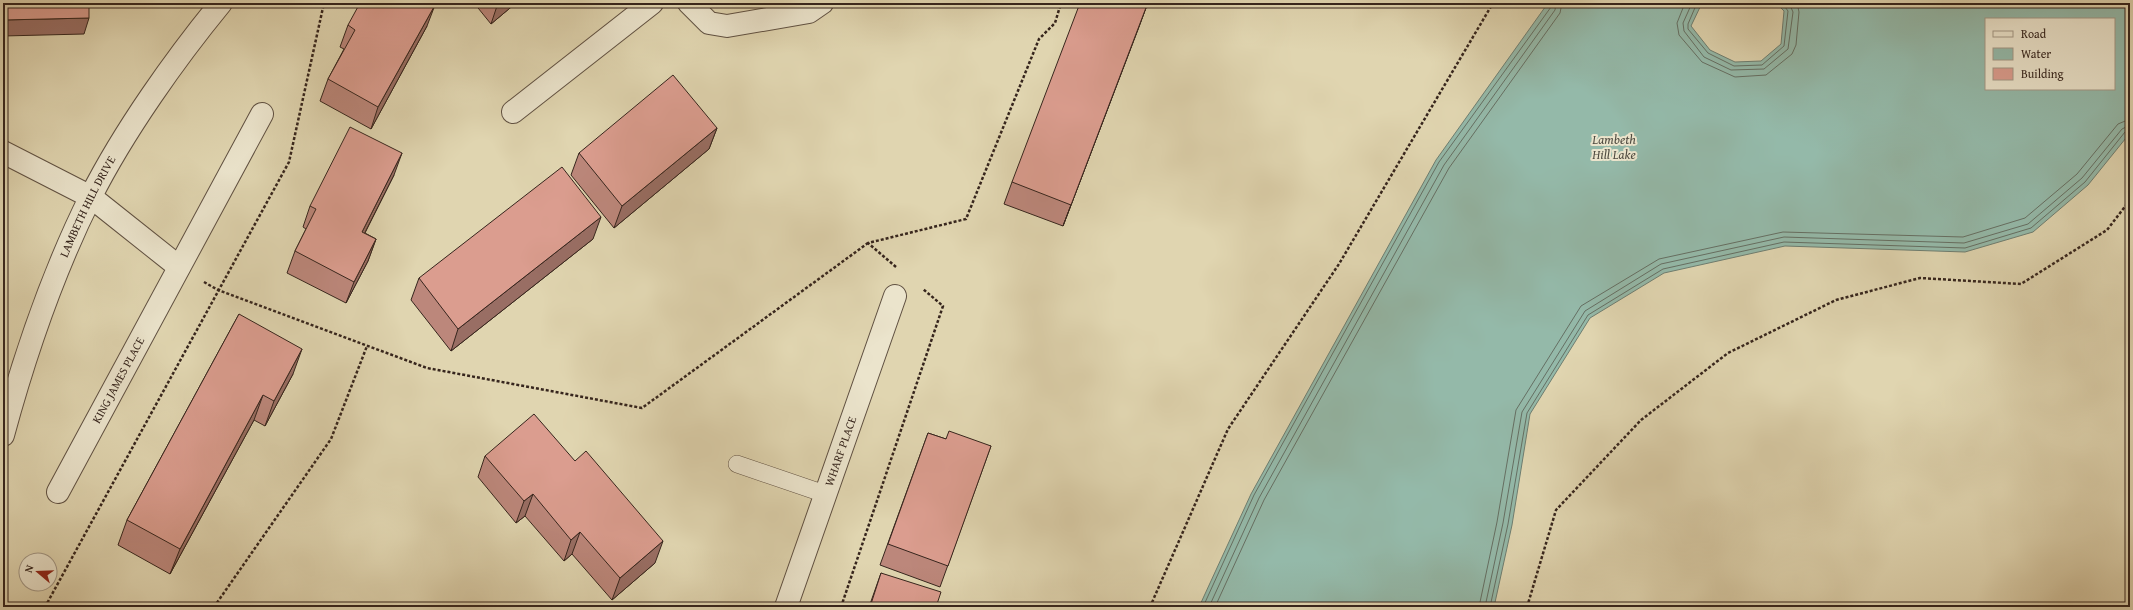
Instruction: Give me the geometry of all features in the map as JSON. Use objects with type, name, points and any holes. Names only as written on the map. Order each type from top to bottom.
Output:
[{"type":"street","name":"LAMBETH HILL DRIVE","points":[[3,435],[34,338],[60,267],[91,197],[135,123],[174,65],[221,3]]},
{"type":"street","points":[[513,112],[652,3]]},
{"type":"street","points":[[689,3],[709,23],[727,26],[809,12],[822,3]]},
{"type":"street","name":"KING JAMES PLACE","points":[[58,492],[262,114]]},
{"type":"street","points":[[3,152],[91,197],[179,267]]},
{"type":"street","name":"WHARF PLACE","points":[[786,607],[895,296]]},
{"type":"lane","points":[[737,464],[825,494]]},
{"type":"path","points":[[45,607],[288,162],[324,3]]},
{"type":"path","points":[[218,290],[427,368],[642,408],[868,243],[966,219],[1039,39],[1055,22],[1061,3]]},
{"type":"path","points":[[1150,607],[1228,429],[1339,264],[1493,3]]},
{"type":"path","points":[[1528,607],[1556,510],[1641,420],[1728,353],[1836,300],[1920,278],[2021,284],[2107,230],[2130,200]]},
{"type":"path","points":[[868,243],[902,272]]},
{"type":"path","points":[[841,607],[943,306],[920,286]]},
{"type":"path","points":[[214,607],[330,439],[367,346]]},
{"type":"water","name":"Lambeth Hill Lake","points":[[1548,3],[1702,3],[1691,26],[1710,50],[1735,62],[1761,61],[1781,44],[1784,11],[1776,3],[2130,3],[2130,133],[2088,185],[2033,232],[1965,252],[1785,246],[1664,273],[1590,318],[1530,414],[1512,525],[1494,607],[1199,607],[1251,494],[1436,160]]},
{"type":"building","points":[[3,3],[89,3],[89,18],[3,20]]},
{"type":"building","points":[[360,3],[432,3],[435,5],[378,107],[328,79],[355,30],[348,25]]},
{"type":"building","points":[[1080,3],[1141,3],[1147,5],[1071,205],[1012,182]]},
{"type":"building","points":[[673,75],[717,128],[622,206],[579,153]]},
{"type":"building","points":[[350,127],[402,153],[362,232],[376,239],[354,282],[295,251],[316,209],[310,206]]},
{"type":"building","points":[[562,167],[601,217],[458,329],[419,278]]},
{"type":"building","points":[[239,314],[302,349],[274,401],[263,395],[180,549],[127,520]]},
{"type":"building","points":[[534,414],[575,461],[586,451],[663,541],[620,578],[580,532],[571,540],[533,494],[524,501],[485,456]]},
{"type":"building","points":[[949,431],[991,446],[948,566],[888,544],[928,433],[946,439]]},
{"type":"building","points":[[881,573],[941,592],[936,607],[870,607]]}]
